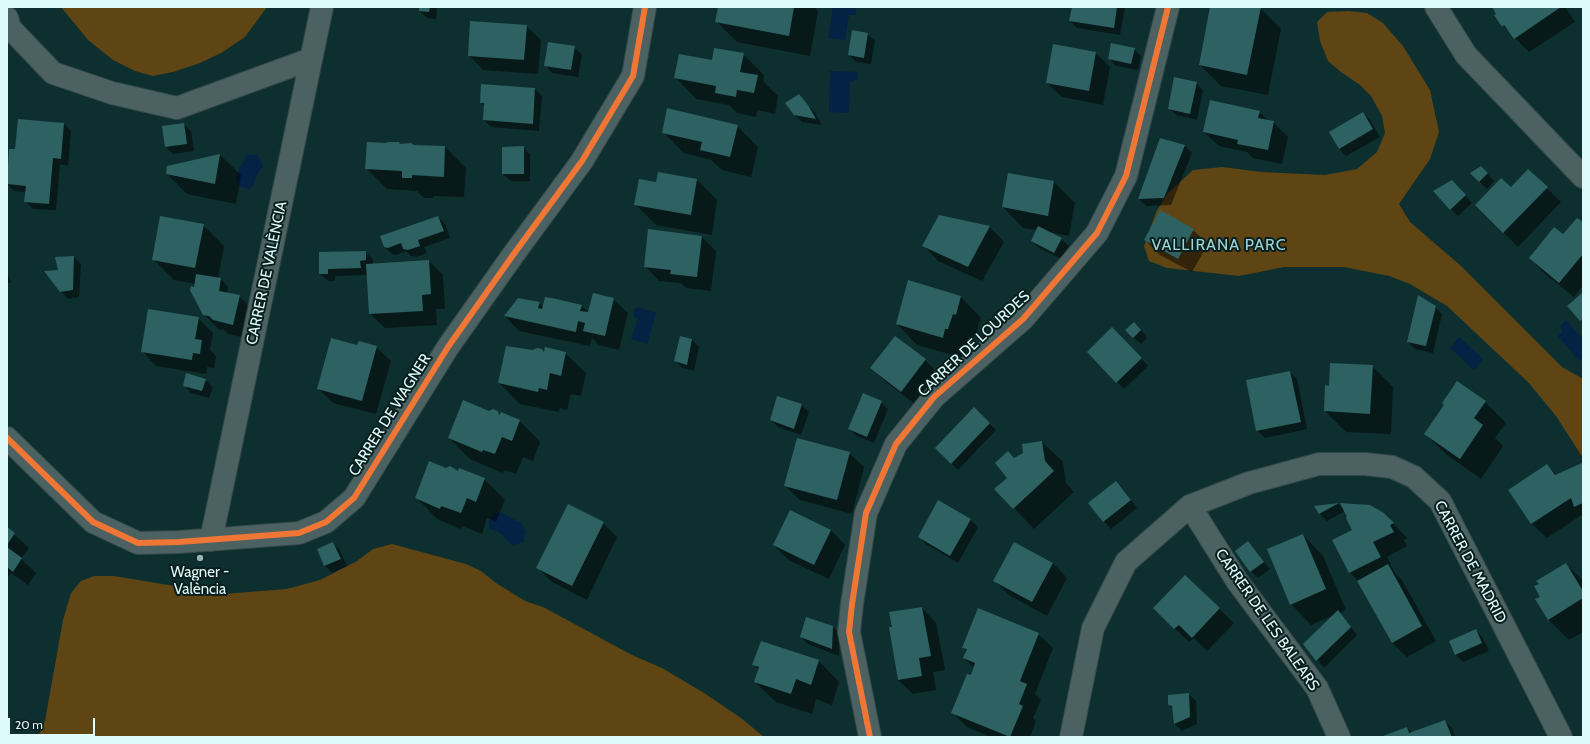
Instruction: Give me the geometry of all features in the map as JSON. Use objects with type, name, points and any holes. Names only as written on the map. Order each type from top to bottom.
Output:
[{"type":"street","name":"CARRER DE VALÈNCIA","points":[[211,540],[322,7]]},
{"type":"street","name":"CARRER DE WAGNER","points":[[7,438],[93,522],[138,543],[211,540],[299,533],[326,522],[354,498],[448,347],[582,161],[633,76],[645,7]]},
{"type":"street","name":"CARRER DE LOURDES","points":[[870,737],[849,632],[866,513],[896,444],[934,396],[1023,319],[1097,233],[1126,176],[1168,7]]},
{"type":"street","points":[[1436,7],[1466,56],[1583,177]]},
{"type":"street","points":[[7,18],[10,28],[53,73],[112,93],[177,108],[311,59]]},
{"type":"street","name":"CARRER DE MADRID","points":[[1071,737],[1093,628],[1126,562],[1190,506],[1249,483],[1319,464],[1365,464],[1392,467],[1414,477],[1440,501],[1561,737]]},
{"type":"street","name":"CARRER DE LES BALEARS","points":[[1190,506],[1237,581],[1317,688],[1339,737]]},
{"type":"shaded area","points":[[61,7],[267,7],[245,37],[221,53],[200,63],[173,72],[153,76],[135,71],[113,60],[88,40]]},
{"type":"shaded area","points":[[1348,11],[1367,13],[1383,23],[1403,46],[1430,90],[1439,132],[1430,159],[1399,204],[1410,222],[1461,266],[1562,367],[1583,379],[1583,458],[1556,416],[1529,383],[1447,306],[1410,284],[1389,276],[1344,267],[1284,267],[1239,276],[1167,268],[1149,261],[1144,246],[1156,212],[1168,193],[1193,170],[1222,167],[1261,172],[1325,175],[1357,169],[1377,152],[1385,133],[1382,116],[1371,96],[1360,85],[1328,61],[1320,41],[1317,22],[1327,12]]},
{"type":"shaded area","points":[[392,544],[466,564],[481,571],[496,583],[525,601],[543,607],[632,655],[662,668],[704,693],[741,718],[764,737],[38,737],[45,721],[63,620],[71,593],[81,581],[94,576],[114,576],[223,594],[287,589],[320,580],[357,561],[373,549]]},
{"type":"water","points":[[833,7],[856,8],[856,15],[849,15],[845,40],[828,38]]},
{"type":"water","points":[[830,71],[858,72],[858,79],[850,82],[849,113],[829,112]]},
{"type":"water","points":[[256,155],[259,157],[263,166],[257,175],[253,186],[249,189],[239,186],[236,180],[240,166],[245,160],[246,156]]},
{"type":"water","points":[[638,307],[656,313],[647,344],[631,339],[638,319],[634,317],[633,313],[635,308]]},
{"type":"water","points":[[1566,320],[1583,339],[1583,358],[1579,361],[1558,336],[1562,332],[1560,326]]},
{"type":"water","points":[[1459,337],[1483,359],[1474,370],[1450,348]]},
{"type":"water","points":[[499,512],[521,523],[526,531],[523,542],[514,545],[511,544],[499,532],[489,529],[489,522],[492,515]]},
{"type":"building","points":[[419,7],[430,7],[429,12],[419,11]]},
{"type":"building","points":[[718,7],[794,7],[789,36],[715,22]]},
{"type":"building","points":[[1072,7],[1117,7],[1114,28],[1069,21]]},
{"type":"building","points":[[1210,7],[1261,7],[1247,75],[1199,65]]},
{"type":"building","points":[[1492,7],[1561,7],[1514,39],[1504,25],[1502,27],[1494,15],[1496,14]]},
{"type":"building","points":[[470,21],[527,25],[524,60],[468,56]]},
{"type":"building","points":[[852,30],[868,33],[864,58],[848,55]]},
{"type":"building","points":[[548,42],[575,46],[571,70],[544,66]]},
{"type":"building","points":[[1111,43],[1135,48],[1131,64],[1108,59]]},
{"type":"building","points":[[1053,44],[1096,52],[1089,91],[1046,83]]},
{"type":"building","points":[[714,48],[744,53],[740,72],[758,75],[754,93],[737,90],[736,97],[715,93],[716,86],[674,78],[679,54],[712,60]]},
{"type":"building","points":[[1174,77],[1197,82],[1190,114],[1168,109]]},
{"type":"building","points":[[481,84],[535,88],[533,124],[483,120],[484,103],[480,103]]},
{"type":"building","points":[[799,94],[808,105],[816,119],[794,115],[785,103]]},
{"type":"building","points":[[1210,100],[1260,111],[1258,118],[1274,121],[1268,150],[1237,144],[1238,140],[1203,132]]},
{"type":"building","points":[[667,108],[738,125],[730,157],[700,150],[702,142],[662,133]]},
{"type":"building","points":[[1363,112],[1373,129],[1339,149],[1329,132]]},
{"type":"building","points":[[18,119],[64,123],[61,159],[53,158],[49,204],[24,202],[26,186],[7,184],[9,149],[15,149]]},
{"type":"building","points":[[184,123],[187,144],[165,147],[162,126]]},
{"type":"building","points":[[1160,138],[1185,145],[1164,198],[1138,199]]},
{"type":"building","points":[[367,142],[399,142],[400,144],[411,143],[414,145],[445,146],[444,177],[412,175],[412,178],[402,178],[402,171],[365,169]]},
{"type":"building","points":[[524,146],[524,174],[502,174],[502,147]]},
{"type":"building","points":[[220,154],[215,184],[166,174],[167,166]]},
{"type":"building","points":[[1481,166],[1488,173],[1479,182],[1470,173]]},
{"type":"building","points":[[1528,169],[1548,187],[1503,233],[1475,205],[1501,178],[1511,187]]},
{"type":"building","points":[[658,172],[697,179],[691,215],[634,205],[639,179],[656,182]]},
{"type":"building","points":[[1008,173],[1054,181],[1048,216],[1002,207]]},
{"type":"building","points":[[1452,180],[1466,195],[1450,210],[1433,191]]},
{"type":"building","points":[[1160,210],[1194,229],[1178,259],[1144,240]]},
{"type":"building","points":[[939,215],[990,226],[968,267],[922,246]]},
{"type":"building","points":[[160,216],[204,224],[195,268],[152,260]]},
{"type":"building","points":[[438,216],[444,231],[418,240],[420,246],[408,250],[403,249],[401,243],[388,248],[384,247],[380,236]]},
{"type":"building","points":[[1577,218],[1583,222],[1583,254],[1559,283],[1529,258],[1554,227],[1563,234]]},
{"type":"building","points":[[1038,226],[1062,238],[1054,253],[1031,241]]},
{"type":"building","points":[[648,229],[702,236],[697,277],[670,274],[671,270],[644,267]]},
{"type":"building","points":[[366,251],[366,260],[360,261],[361,268],[328,269],[328,274],[319,274],[319,252]]},
{"type":"building","points":[[74,256],[73,290],[60,292],[44,271],[58,270],[55,257]]},
{"type":"building","points":[[429,260],[431,294],[422,295],[423,311],[369,314],[366,264]]},
{"type":"building","points":[[196,274],[221,278],[219,291],[240,295],[233,325],[213,320],[209,316],[203,315],[190,290],[191,286],[194,287]]},
{"type":"building","points":[[908,280],[961,296],[956,315],[953,314],[948,329],[945,329],[943,338],[896,324]]},
{"type":"building","points":[[1583,292],[1583,319],[1580,321],[1567,306]]},
{"type":"building","points":[[593,293],[614,298],[605,336],[583,331],[585,323],[578,321],[576,332],[504,316],[518,298],[540,302],[538,308],[542,309],[545,297],[552,298],[582,305],[580,311],[588,312]]},
{"type":"building","points":[[1418,295],[1436,306],[1426,346],[1407,342]]},
{"type":"building","points":[[148,309],[199,317],[195,339],[202,340],[200,354],[193,353],[192,360],[141,352]]},
{"type":"building","points":[[1134,322],[1141,330],[1133,338],[1125,330]]},
{"type":"building","points":[[1112,327],[1142,358],[1116,383],[1087,352]]},
{"type":"building","points":[[680,336],[692,339],[687,365],[674,361]]},
{"type":"building","points":[[895,336],[926,359],[901,392],[870,368]]},
{"type":"building","points":[[331,338],[357,345],[359,341],[377,346],[362,401],[317,389]]},
{"type":"building","points":[[506,346],[533,350],[537,348],[542,349],[544,352],[545,347],[566,352],[561,376],[550,373],[547,390],[539,388],[538,392],[498,383]]},
{"type":"building","points":[[1330,363],[1373,365],[1370,414],[1324,411],[1325,385],[1329,386]]},
{"type":"building","points":[[1290,371],[1301,422],[1256,431],[1246,380]]},
{"type":"building","points":[[186,373],[206,379],[202,391],[183,386]]},
{"type":"building","points":[[1457,381],[1486,401],[1474,418],[1483,425],[1460,459],[1424,434],[1444,405],[1442,403]]},
{"type":"building","points":[[863,393],[882,401],[867,437],[848,429]]},
{"type":"building","points":[[777,396],[802,404],[794,429],[770,420]]},
{"type":"building","points":[[463,400],[489,411],[493,409],[498,411],[499,415],[501,412],[520,420],[512,441],[502,437],[495,454],[483,450],[482,452],[448,438]]},
{"type":"building","points":[[974,407],[990,423],[951,464],[935,448]]},
{"type":"building","points":[[797,438],[850,452],[837,500],[784,486]]},
{"type":"building","points":[[1042,441],[1045,461],[1054,471],[1013,509],[994,489],[1007,478],[995,463],[1008,451],[1014,458],[1023,453],[1022,444]]},
{"type":"building","points":[[429,461],[446,468],[450,466],[458,471],[459,468],[485,478],[476,502],[467,498],[461,513],[441,506],[440,509],[415,498]]},
{"type":"building","points":[[1582,463],[1583,503],[1574,507],[1571,498],[1531,524],[1508,490],[1547,464],[1555,475]]},
{"type":"building","points":[[1116,481],[1131,500],[1103,522],[1088,503]]},
{"type":"building","points":[[938,500],[971,519],[950,556],[918,537]]},
{"type":"building","points":[[1339,503],[1319,514],[1314,506]]},
{"type":"building","points":[[1340,503],[1370,505],[1384,513],[1394,523],[1390,525],[1394,532],[1373,542],[1381,557],[1349,573],[1332,540],[1352,530]]},
{"type":"building","points":[[568,504],[604,522],[572,586],[536,568]]},
{"type":"building","points":[[790,510],[831,530],[814,565],[773,545]]},
{"type":"building","points":[[7,527],[15,533],[7,545]]},
{"type":"building","points":[[1303,534],[1326,589],[1290,605],[1267,549]]},
{"type":"building","points":[[1248,541],[1264,562],[1250,572],[1235,551]]},
{"type":"building","points":[[333,542],[341,559],[324,566],[317,549]]},
{"type":"building","points":[[1014,542],[1053,563],[1032,602],[993,581]]},
{"type":"building","points":[[7,547],[22,558],[13,572],[7,567]]},
{"type":"building","points":[[1566,563],[1583,591],[1583,598],[1548,620],[1535,599],[1540,597],[1534,586],[1539,584],[1536,581]]},
{"type":"building","points":[[1388,564],[1422,626],[1392,643],[1357,581]]},
{"type":"building","points":[[1185,575],[1220,608],[1192,638],[1179,625],[1174,629],[1153,608]]},
{"type":"building","points":[[922,607],[931,656],[919,658],[922,676],[898,680],[889,627],[892,627],[889,612]]},
{"type":"building","points":[[978,608],[1039,633],[1020,681],[1027,684],[1019,704],[1023,706],[1010,737],[951,713],[967,674],[971,675],[975,663],[963,658],[967,649],[962,648]]},
{"type":"building","points":[[1338,610],[1351,627],[1316,661],[1303,644]]},
{"type":"building","points":[[806,617],[833,626],[832,649],[800,637]]},
{"type":"building","points":[[1476,629],[1482,643],[1455,655],[1449,641]]},
{"type":"building","points":[[761,641],[819,660],[811,685],[796,679],[791,694],[754,682],[759,667],[752,665]]},
{"type":"building","points":[[1189,693],[1190,717],[1174,724],[1172,706],[1168,705],[1168,695]]},
{"type":"building","points":[[1445,720],[1452,737],[1380,737],[1407,727],[1409,733]]},
{"type":"cycle path","points":[[7,438],[93,522],[138,543],[179,542],[299,533],[326,522],[354,498],[448,347],[582,161],[633,76],[645,7]]},
{"type":"cycle path","points":[[870,737],[849,632],[866,513],[896,444],[934,397],[1023,319],[1097,233],[1126,176],[1168,7]]},
{"type":"place","name":"Wagner - València","points":[[200,558]]},
{"type":"district","name":"VALLIRANA PARC","points":[[1219,245]]}]
